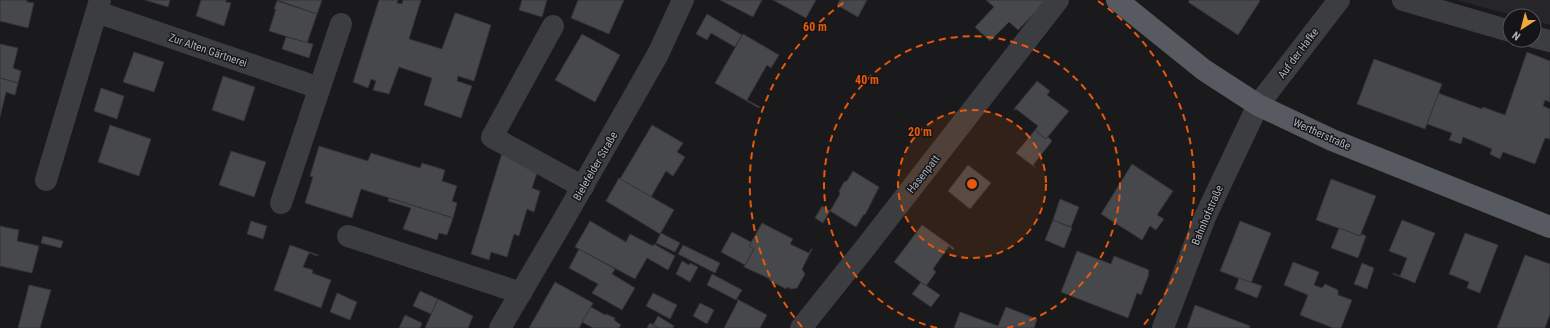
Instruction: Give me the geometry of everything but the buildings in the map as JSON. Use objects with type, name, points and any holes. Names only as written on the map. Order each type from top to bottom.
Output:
[{"type":"main road","name":"Wertherstraße","points":[[1117,0],[1204,70],[1258,105],[1332,140],[1550,227]]},
{"type":"street","name":"Bielefelder Straße","points":[[500,328],[583,187],[658,54],[683,0]]},
{"type":"street","name":"Hasenpatt","points":[[801,328],[1058,0]]},
{"type":"street","name":"Auf der Hafke","points":[[1258,105],[1338,0]]},
{"type":"street","points":[[1403,0],[1502,29]]},
{"type":"street","name":"Zur Alten Gärtnerei","points":[[46,180],[99,6],[319,88]]},
{"type":"street","points":[[281,203],[341,24]]},
{"type":"street","points":[[553,26],[492,137],[583,187]]},
{"type":"street","name":"Bahnhofstraße","points":[[1163,328],[1205,217],[1258,105]]},
{"type":"street","points":[[348,236],[521,292]]},
{"type":"shaded area","points":[[1456,0],[1550,0],[1550,25],[1542,23],[1542,8],[1502,8],[1502,12]]}]
